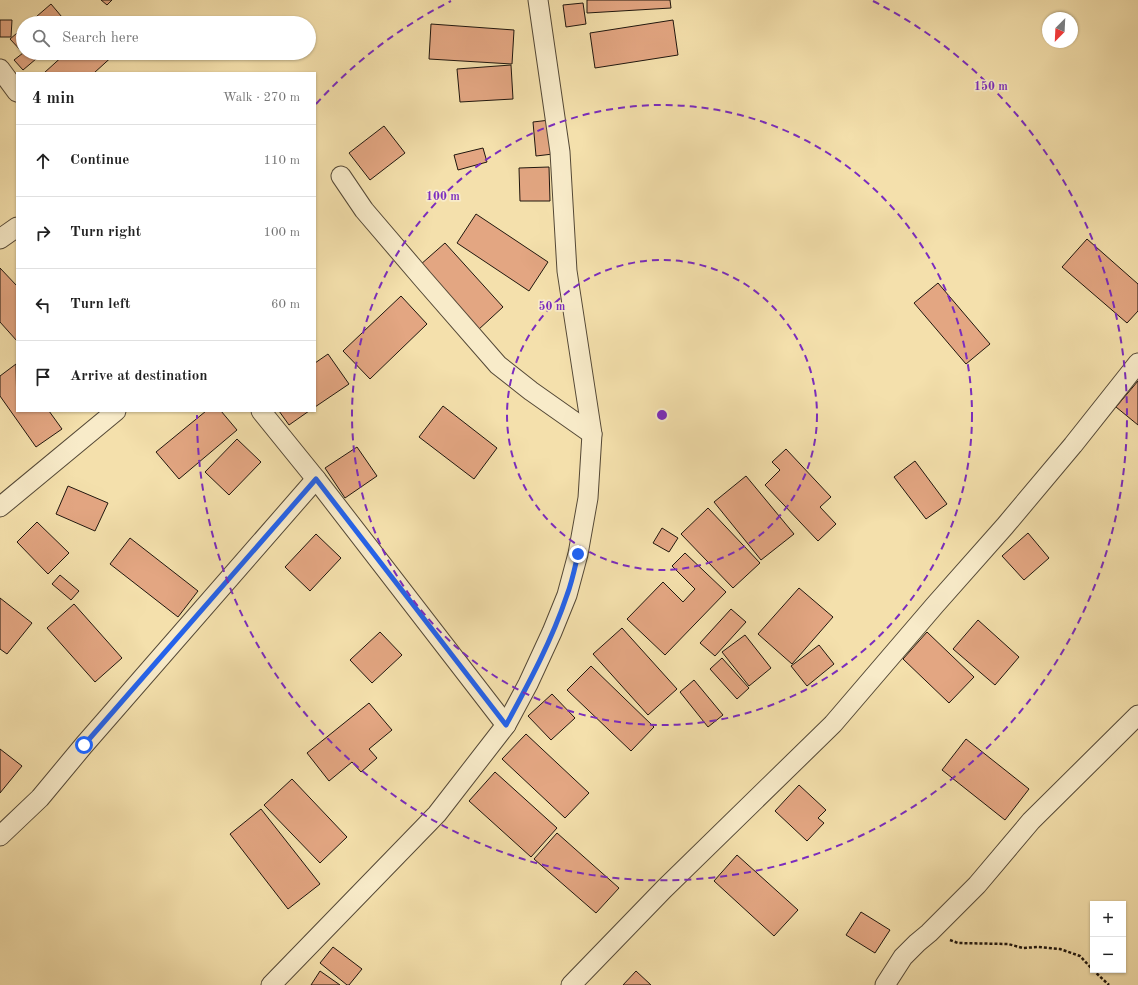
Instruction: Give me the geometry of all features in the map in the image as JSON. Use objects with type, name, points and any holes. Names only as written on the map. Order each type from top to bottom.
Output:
[{"type":"street","points":[[271,985],[437,814],[506,725],[528,684],[568,595],[578,554],[588,498],[592,434],[567,271],[560,152],[538,0]]},
{"type":"street","points":[[0,69],[16,91]]},
{"type":"street","points":[[341,176],[364,210],[422,279],[498,365],[531,391],[592,434]]},
{"type":"street","points":[[0,239],[16,228]]},
{"type":"street","points":[[571,985],[664,889],[833,724],[1005,526],[1073,445],[1138,363]]},
{"type":"street","points":[[0,507],[115,412]]},
{"type":"street","points":[[263,412],[506,725]]},
{"type":"street","points":[[0,836],[53,784],[84,745],[316,479]]},
{"type":"street","points":[[885,985],[903,957],[977,885],[1031,821],[1138,715]]},
{"type":"path","points":[[929,933],[958,943],[1008,944],[1024,948],[1038,947],[1060,949],[1080,956],[1090,967]]},
{"type":"path","points":[[1096,973],[1109,985]]},
{"type":"building","points":[[101,0],[112,0],[107,5]]},
{"type":"building","points":[[587,0],[670,0],[671,8],[587,13]]},
{"type":"building","points":[[583,3],[586,24],[566,27],[563,5]]},
{"type":"building","points":[[51,4],[61,16],[37,16]]},
{"type":"building","points":[[0,20],[12,20],[11,37],[0,37]]},
{"type":"building","points":[[673,20],[678,55],[595,68],[590,33]]},
{"type":"building","points":[[431,24],[514,30],[512,64],[429,59]]},
{"type":"building","points":[[16,34],[16,45],[10,39]]},
{"type":"building","points":[[16,58],[16,60],[35,60],[23,70],[14,60]]},
{"type":"building","points":[[58,60],[108,60],[95,72],[45,72]]},
{"type":"building","points":[[511,65],[513,99],[460,102],[457,69]]},
{"type":"building","points":[[550,120],[553,154],[536,156],[533,122]]},
{"type":"building","points":[[384,126],[405,153],[370,180],[349,153]]},
{"type":"building","points":[[483,148],[487,162],[458,170],[454,155]]},
{"type":"building","points":[[549,167],[550,201],[520,201],[519,168]]},
{"type":"building","points":[[476,214],[548,262],[529,291],[457,243]]},
{"type":"building","points":[[1087,239],[1138,284],[1138,311],[1127,323],[1062,267]]},
{"type":"building","points":[[445,243],[503,307],[478,330],[420,265]]},
{"type":"building","points":[[0,268],[16,285],[16,340],[0,322]]},
{"type":"building","points":[[938,283],[990,344],[966,364],[914,303]]},
{"type":"building","points":[[401,296],[427,324],[370,379],[343,351]]},
{"type":"building","points":[[328,354],[349,384],[316,406],[316,362]]},
{"type":"building","points":[[16,364],[16,412],[50,412],[62,429],[36,447],[0,396],[0,376]]},
{"type":"building","points":[[1138,381],[1138,425],[1116,407]]},
{"type":"building","points":[[443,406],[497,448],[474,479],[419,437]]},
{"type":"building","points":[[205,412],[222,412],[237,430],[179,479],[156,452]]},
{"type":"building","points":[[280,412],[308,412],[289,425]]},
{"type":"building","points":[[237,439],[261,462],[229,495],[205,472]]},
{"type":"building","points":[[357,447],[377,476],[345,498],[325,468]]},
{"type":"building","points":[[786,449],[831,497],[820,507],[836,524],[818,541],[765,485],[780,470],[772,462]]},
{"type":"building","points":[[915,461],[947,504],[926,519],[894,477]]},
{"type":"building","points":[[746,476],[794,534],[761,560],[714,502]]},
{"type":"building","points":[[68,486],[108,503],[95,531],[56,514]]},
{"type":"building","points":[[708,508],[760,563],[733,588],[681,534]]},
{"type":"building","points":[[37,522],[69,553],[48,574],[17,542]]},
{"type":"building","points":[[662,528],[678,538],[669,552],[653,543]]},
{"type":"building","points":[[1028,533],[1049,558],[1024,580],[1002,556]]},
{"type":"building","points":[[316,534],[341,558],[310,591],[285,567]]},
{"type":"building","points":[[130,538],[198,591],[178,617],[110,564]]},
{"type":"building","points":[[685,553],[726,592],[665,655],[627,619],[663,582],[683,602],[695,589],[672,566]]},
{"type":"building","points":[[60,575],[79,591],[71,600],[52,584]]},
{"type":"building","points":[[799,588],[833,617],[792,664],[758,634]]},
{"type":"building","points":[[0,598],[32,623],[7,654],[0,649]]},
{"type":"building","points":[[74,604],[122,658],[95,682],[47,628]]},
{"type":"building","points":[[731,609],[746,622],[715,656],[700,643]]},
{"type":"building","points":[[978,620],[1019,657],[995,685],[953,649]]},
{"type":"building","points":[[622,628],[677,689],[648,715],[593,654]]},
{"type":"building","points":[[380,632],[402,655],[372,683],[350,660]]},
{"type":"building","points":[[927,632],[974,677],[949,703],[903,659]]},
{"type":"building","points":[[745,635],[771,668],[749,686],[722,652]]},
{"type":"building","points":[[819,645],[834,664],[807,686],[791,666]]},
{"type":"building","points":[[722,658],[749,688],[737,699],[710,669]]},
{"type":"building","points":[[591,666],[654,727],[631,751],[567,690]]},
{"type":"building","points":[[694,680],[723,715],[708,727],[680,692]]},
{"type":"building","points":[[552,694],[575,718],[551,740],[528,716]]},
{"type":"building","points":[[369,703],[392,730],[369,749],[377,758],[361,772],[352,762],[329,781],[307,753]]},
{"type":"building","points":[[526,734],[589,793],[565,818],[502,759]]},
{"type":"building","points":[[966,739],[1029,789],[1005,820],[942,770]]},
{"type":"building","points":[[0,749],[22,766],[0,793]]},
{"type":"building","points":[[495,772],[557,828],[531,857],[469,801]]},
{"type":"building","points":[[292,779],[347,837],[320,863],[264,805]]},
{"type":"building","points":[[799,785],[826,810],[818,818],[824,823],[807,841],[775,811]]},
{"type":"building","points":[[261,809],[320,884],[288,909],[230,834]]},
{"type":"building","points":[[557,833],[619,888],[596,913],[534,859]]},
{"type":"building","points":[[737,855],[798,910],[774,936],[714,881]]},
{"type":"building","points":[[861,912],[890,930],[875,953],[846,935]]},
{"type":"building","points":[[333,947],[362,969],[349,985],[347,985],[320,963]]},
{"type":"building","points":[[320,971],[340,985],[311,985]]},
{"type":"building","points":[[636,971],[651,985],[623,985]]},
{"type":"route","points":[[84,745],[316,479],[506,725],[528,684],[568,595],[578,554]]}]
